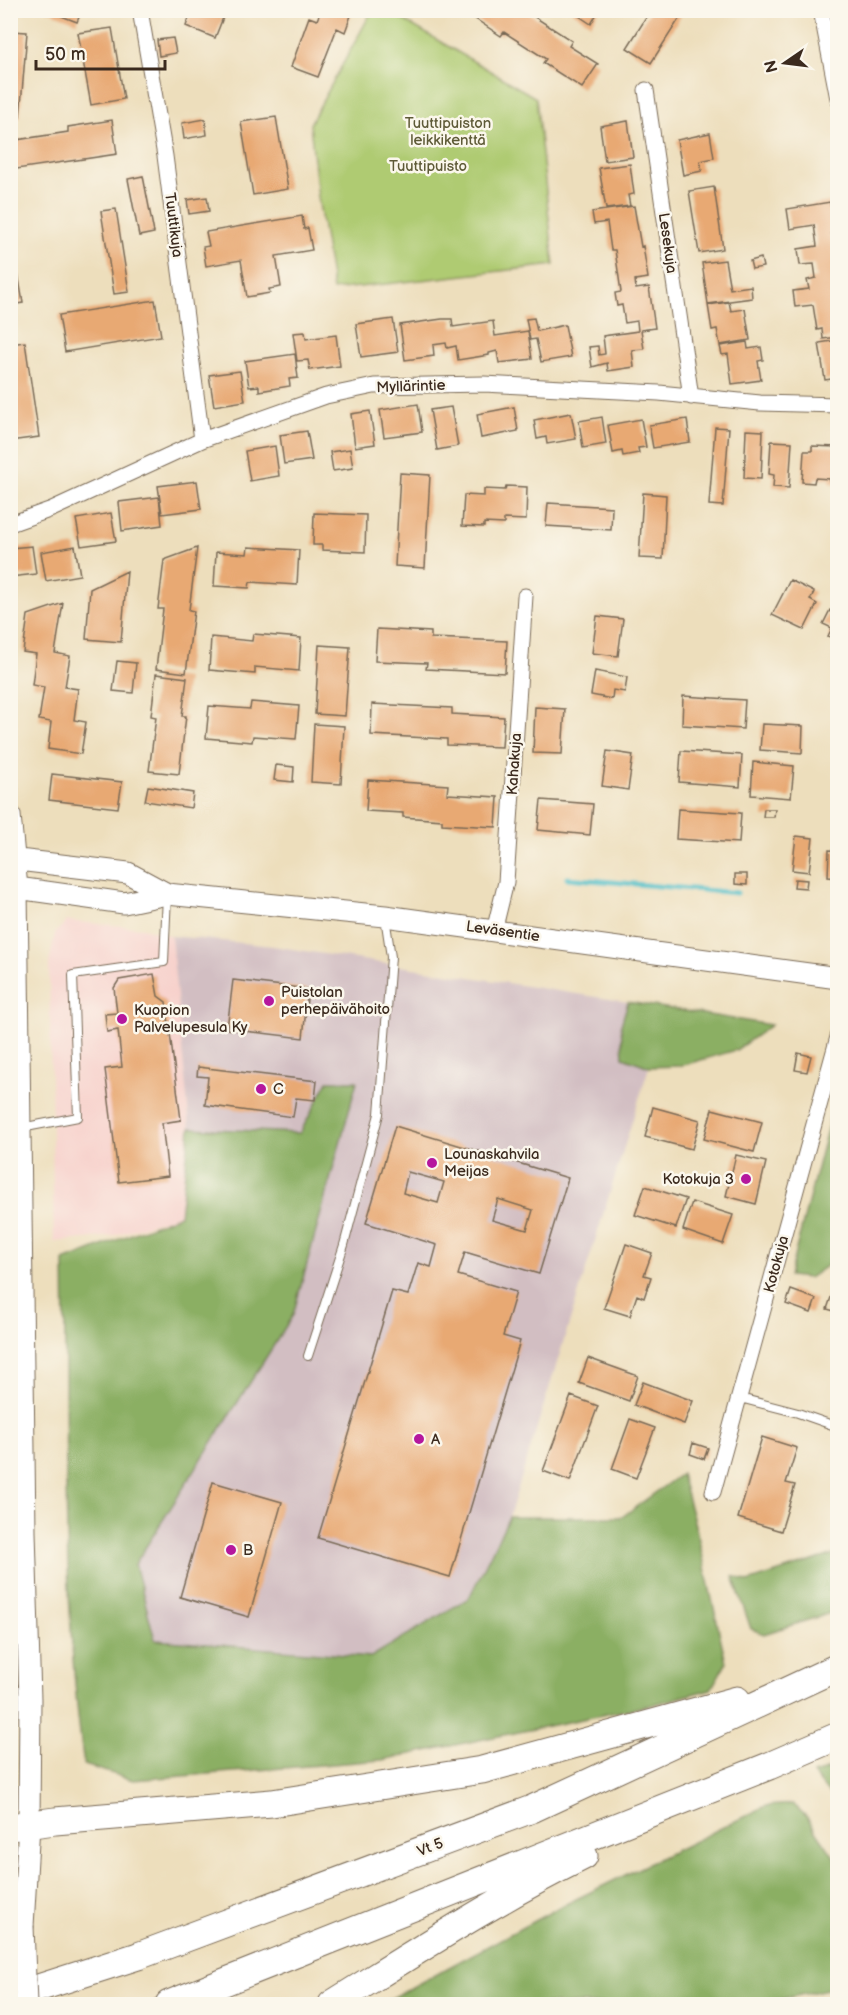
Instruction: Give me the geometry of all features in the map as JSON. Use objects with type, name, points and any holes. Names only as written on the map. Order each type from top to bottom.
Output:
[{"type":"highway","points":[[20,1826],[272,1803],[482,1770],[741,1706],[811,1680],[837,1667]]},
{"type":"highway","name":"Vt 5","points":[[10,1997],[138,1956],[532,1809],[741,1706]]},
{"type":"highway","points":[[332,2004],[436,1939],[557,1869],[769,1766],[837,1736]]},
{"type":"highway","points":[[169,2004],[769,1766]]},
{"type":"main road","points":[[10,815],[21,1129],[25,1532],[30,1699],[20,1826],[26,2004]]},
{"type":"main road","name":"Leväsentie","points":[[13,860],[128,873],[167,894]]},
{"type":"main road","name":"Leväsentie","points":[[14,888],[124,903],[167,894],[385,916],[837,978]]},
{"type":"street","name":"Tuuttikuja","points":[[140,10],[165,156],[202,440]]},
{"type":"street","points":[[821,10],[837,99]]},
{"type":"street","name":"Lesekuja","points":[[646,90],[691,397]]},
{"type":"street","name":"Myllärintie","points":[[10,524],[52,509],[202,440],[326,396],[374,386],[484,384],[760,403],[837,405]]},
{"type":"street","name":"Kahakuja","points":[[494,931],[506,882],[525,596]]},
{"type":"street","name":"Kotokuja","points":[[712,1492],[740,1398],[837,1037]]},
{"type":"lane","points":[[21,1129],[78,1117],[73,975],[164,962],[167,894]]},
{"type":"lane","points":[[308,1356],[344,1245],[379,1114],[391,957],[385,916]]},
{"type":"lane","points":[[740,1398],[789,1410],[837,1427]]},
{"type":"shaded area","points":[[67,921],[143,928],[171,936],[190,1128],[180,1215],[112,1236],[54,1242],[49,964],[55,933]]},
{"type":"shaded area","points":[[171,936],[273,946],[628,1002],[621,1025],[623,1056],[649,1067],[509,1517],[469,1598],[371,1657],[155,1640],[134,1564],[293,1315],[356,1081],[328,1081],[300,1133],[190,1128]]},
{"type":"green space","name":"Tuuttipuisto","points":[[372,11],[388,11],[536,98],[554,265],[333,290],[318,197],[310,124]]},
{"type":"green space","points":[[628,1002],[771,1025],[736,1050],[680,1066],[649,1067],[623,1057],[621,1025]]},
{"type":"green space","points":[[328,1081],[357,1081],[293,1315],[135,1564],[155,1640],[371,1657],[469,1598],[509,1517],[622,1517],[681,1474],[699,1540],[726,1663],[711,1689],[651,1705],[382,1760],[133,1780],[84,1765],[68,1576],[64,1261],[180,1215],[190,1128],[300,1133]]},
{"type":"green space","points":[[837,1091],[837,1244],[829,1264],[809,1278],[789,1276]]},
{"type":"green space","points":[[837,1553],[837,1611],[764,1634],[751,1629],[733,1576],[748,1582]]},
{"type":"green space","points":[[838,1767],[837,1804],[813,1774]]},
{"type":"green space","points":[[793,1804],[806,1816],[837,1861],[837,1987],[759,2004],[381,2004],[560,1907],[766,1806]]},
{"type":"building","points":[[46,10],[82,10],[77,22]]},
{"type":"building","points":[[192,10],[226,10],[215,38],[186,26]]},
{"type":"building","points":[[321,10],[353,10],[345,32],[337,28],[318,77],[291,67],[309,17],[317,20]]},
{"type":"building","points":[[462,10],[524,10],[572,41],[569,46],[598,64],[582,88],[543,63],[546,59],[504,32],[501,36]]},
{"type":"building","points":[[570,10],[599,10],[591,24]]},
{"type":"building","points":[[651,10],[678,10],[677,13],[681,16],[651,63],[627,48]]},
{"type":"building","points":[[112,28],[124,99],[91,105],[78,33]]},
{"type":"building","points":[[10,31],[27,32],[20,117],[10,116]]},
{"type":"building","points":[[173,38],[176,53],[159,56],[157,40]]},
{"type":"building","points":[[276,117],[288,189],[253,195],[241,122]]},
{"type":"building","points":[[205,119],[207,135],[184,139],[182,123]]},
{"type":"building","points":[[112,120],[117,154],[10,170],[10,141],[68,132],[68,127]]},
{"type":"building","points":[[628,121],[633,157],[605,161],[600,126]]},
{"type":"building","points":[[710,133],[714,158],[700,161],[702,171],[683,175],[677,140]]},
{"type":"building","points":[[630,164],[634,194],[628,195],[630,206],[606,209],[599,168]]},
{"type":"building","points":[[143,176],[154,233],[139,236],[128,179]]},
{"type":"building","points":[[714,187],[723,249],[699,253],[689,191]]},
{"type":"building","points":[[207,197],[209,211],[189,214],[187,200]]},
{"type":"building","points":[[830,202],[834,230],[831,230],[836,263],[838,263],[838,337],[823,339],[822,329],[817,330],[813,305],[795,307],[793,291],[809,289],[807,280],[816,278],[814,264],[800,265],[798,249],[817,246],[814,225],[790,229],[787,209]]},
{"type":"building","points":[[634,206],[648,278],[635,280],[636,289],[649,287],[655,328],[641,330],[644,349],[632,350],[634,367],[608,371],[607,363],[592,367],[589,347],[598,346],[599,355],[605,354],[603,336],[638,331],[637,321],[625,323],[622,305],[617,306],[615,293],[621,292],[615,250],[611,250],[607,222],[594,224],[592,212]]},
{"type":"building","points":[[116,209],[129,292],[114,294],[101,211]]},
{"type":"building","points":[[302,216],[304,229],[308,228],[312,250],[276,256],[281,287],[269,289],[270,293],[247,297],[241,260],[206,266],[203,247],[209,246],[206,232]]},
{"type":"building","points":[[10,225],[23,303],[10,305]]},
{"type":"building","points":[[761,258],[763,267],[752,269],[750,261]]},
{"type":"building","points":[[725,260],[730,289],[751,286],[752,298],[708,304],[702,263]]},
{"type":"building","points":[[155,300],[161,336],[65,352],[59,315]]},
{"type":"building","points":[[729,302],[731,311],[745,309],[750,340],[720,345],[717,329],[712,330],[708,305]]},
{"type":"building","points":[[534,318],[537,331],[565,325],[571,357],[541,362],[536,339],[530,340],[526,319]]},
{"type":"building","points":[[393,319],[398,352],[361,357],[356,324]]},
{"type":"building","points":[[452,319],[453,327],[493,321],[495,336],[528,331],[532,359],[499,363],[497,351],[489,355],[458,360],[456,346],[447,348],[446,343],[433,345],[434,356],[405,360],[400,325]]},
{"type":"building","points":[[305,332],[306,339],[336,335],[340,366],[310,370],[308,360],[297,361],[293,333]]},
{"type":"building","points":[[838,340],[838,378],[825,380],[819,343]]},
{"type":"building","points":[[25,342],[39,437],[10,441],[10,344]]},
{"type":"building","points":[[747,342],[748,349],[761,347],[763,360],[758,361],[761,380],[732,384],[728,354],[722,355],[720,346]]},
{"type":"building","points":[[295,354],[298,378],[289,379],[290,386],[259,391],[259,386],[249,387],[245,361]]},
{"type":"building","points":[[240,371],[245,401],[214,406],[209,375]]},
{"type":"building","points":[[418,404],[422,432],[384,437],[380,410]]},
{"type":"building","points":[[451,407],[458,446],[437,450],[430,410]]},
{"type":"building","points":[[514,407],[518,431],[481,438],[477,414]]},
{"type":"building","points":[[370,411],[375,444],[355,447],[351,414]]},
{"type":"building","points":[[571,413],[576,439],[547,444],[546,437],[537,439],[534,420]]},
{"type":"building","points":[[602,417],[606,444],[583,448],[579,421]]},
{"type":"building","points":[[641,419],[646,447],[638,448],[639,453],[623,456],[622,451],[613,453],[608,425]]},
{"type":"building","points":[[687,419],[690,442],[653,448],[649,425]]},
{"type":"building","points":[[715,427],[729,428],[723,506],[709,505]]},
{"type":"building","points":[[746,430],[763,431],[761,479],[744,478]]},
{"type":"building","points":[[307,431],[312,460],[284,464],[280,435]]},
{"type":"building","points":[[771,441],[792,442],[789,488],[773,487],[774,475],[769,474]]},
{"type":"building","points":[[275,446],[279,476],[250,481],[245,451]]},
{"type":"building","points":[[812,446],[837,447],[838,484],[830,483],[830,479],[815,478],[814,483],[802,482],[804,451],[812,451]]},
{"type":"building","points":[[350,449],[353,468],[333,471],[330,452]]},
{"type":"building","points":[[400,473],[430,475],[425,568],[395,566]]},
{"type":"building","points":[[197,481],[201,509],[162,514],[158,486]]},
{"type":"building","points":[[506,486],[527,487],[526,520],[504,519],[504,524],[484,523],[484,527],[462,526],[464,495],[484,496],[484,489],[505,490]]},
{"type":"building","points":[[643,493],[666,495],[663,559],[639,558]]},
{"type":"building","points":[[159,497],[162,525],[122,531],[119,502]]},
{"type":"building","points":[[548,503],[612,507],[611,530],[546,526]]},
{"type":"building","points":[[111,513],[116,541],[81,546],[76,519]]},
{"type":"building","points":[[314,513],[366,515],[365,552],[322,550],[322,545],[313,545]]},
{"type":"building","points":[[32,546],[36,574],[10,577],[10,548]]},
{"type":"building","points":[[75,546],[80,575],[46,581],[41,552]]},
{"type":"building","points":[[248,547],[299,550],[297,585],[250,582],[249,588],[214,586],[216,552],[247,554]]},
{"type":"building","points":[[197,548],[189,610],[194,611],[186,673],[156,669],[163,609],[158,609],[164,560]]},
{"type":"building","points":[[127,571],[121,642],[86,639],[90,589]]},
{"type":"building","points":[[790,580],[814,592],[810,600],[817,604],[804,630],[772,615]]},
{"type":"building","points":[[63,603],[55,653],[70,656],[65,687],[78,689],[74,720],[86,722],[81,754],[48,749],[51,722],[39,720],[44,687],[32,685],[36,654],[23,652],[28,615]]},
{"type":"building","points":[[830,610],[838,614],[838,640],[828,636],[832,628],[823,624]]},
{"type":"building","points":[[597,616],[623,619],[618,656],[592,653]]},
{"type":"building","points":[[377,629],[431,632],[431,638],[507,641],[505,673],[426,669],[427,663],[375,661]]},
{"type":"building","points":[[253,634],[301,638],[299,671],[255,667],[255,674],[209,670],[211,637],[252,641]]},
{"type":"building","points":[[319,645],[350,647],[345,716],[315,714]]},
{"type":"building","points":[[117,661],[136,663],[133,693],[113,691]]},
{"type":"building","points":[[595,671],[627,677],[625,692],[613,690],[612,699],[591,695]]},
{"type":"building","points":[[156,674],[187,678],[182,716],[186,716],[179,774],[149,771],[156,717],[151,716]]},
{"type":"building","points":[[683,696],[745,700],[743,729],[682,725]]},
{"type":"building","points":[[251,702],[299,706],[296,739],[253,736],[252,742],[206,738],[209,706],[250,709]]},
{"type":"building","points":[[372,704],[452,708],[452,714],[504,717],[502,747],[447,745],[447,739],[371,735]]},
{"type":"building","points":[[535,707],[565,709],[562,754],[533,753]]},
{"type":"building","points":[[314,724],[344,726],[341,784],[311,782]]},
{"type":"building","points":[[762,724],[803,726],[802,753],[760,750]]},
{"type":"building","points":[[607,751],[633,755],[628,790],[602,786]]},
{"type":"building","points":[[681,751],[742,755],[740,787],[679,782]]},
{"type":"building","points":[[753,762],[794,766],[791,798],[751,795]]},
{"type":"building","points":[[276,765],[294,767],[293,782],[274,780]]},
{"type":"building","points":[[52,774],[122,782],[118,808],[49,800]]},
{"type":"building","points":[[368,780],[448,785],[447,794],[498,797],[496,827],[442,824],[442,820],[403,817],[403,813],[366,811]]},
{"type":"building","points":[[148,786],[193,793],[191,808],[145,801]]},
{"type":"building","points":[[541,800],[593,804],[590,835],[538,830]]},
{"type":"building","points":[[678,809],[741,813],[739,843],[676,839]]},
{"type":"building","points":[[764,809],[775,809],[774,817],[763,817]]},
{"type":"building","points":[[796,836],[813,838],[809,872],[792,870]]},
{"type":"building","points":[[829,850],[838,851],[838,878],[828,877]]},
{"type":"building","points":[[735,874],[747,874],[747,885],[735,884]]},
{"type":"building","points":[[795,879],[807,880],[806,888],[794,887]]},
{"type":"building","points":[[154,974],[158,996],[166,1002],[181,1120],[162,1123],[168,1176],[119,1182],[105,1069],[122,1067],[118,1030],[107,1032],[105,1014],[117,1013],[114,988],[119,980]]},
{"type":"building","name":"Puistolan perhepäivähoito","points":[[233,980],[308,989],[303,1038],[227,1029]]},
{"type":"building","points":[[798,1053],[811,1056],[807,1072],[795,1070]]},
{"type":"building","name":"C","points":[[198,1067],[317,1081],[315,1100],[296,1098],[293,1117],[205,1105],[208,1077],[197,1076]]},
{"type":"building","points":[[653,1107],[700,1120],[692,1149],[645,1137]]},
{"type":"building","points":[[712,1109],[762,1122],[754,1152],[704,1139]]},
{"type":"building","name":"A","points":[[395,1126],[568,1178],[539,1274],[465,1252],[458,1275],[516,1292],[503,1336],[520,1341],[450,1577],[318,1538],[392,1291],[408,1295],[418,1263],[431,1267],[437,1245],[366,1223]],"holes":[[[408,1172],[444,1182],[438,1203],[403,1193]],[[498,1199],[533,1210],[527,1230],[492,1220]]]},
{"type":"building","name":"Kotokuja 3","points":[[736,1155],[766,1162],[756,1204],[726,1196]]},
{"type":"building","points":[[645,1186],[686,1199],[676,1228],[635,1215]]},
{"type":"building","points":[[692,1202],[733,1215],[723,1244],[683,1230]]},
{"type":"building","points":[[626,1244],[652,1253],[644,1275],[651,1277],[644,1298],[637,1295],[630,1316],[604,1308]]},
{"type":"building","points":[[838,1277],[838,1312],[827,1309]]},
{"type":"building","points":[[791,1290],[816,1299],[811,1313],[786,1304]]},
{"type":"building","points":[[588,1358],[638,1376],[629,1401],[579,1383]]},
{"type":"building","points":[[643,1382],[693,1401],[684,1424],[634,1405]]},
{"type":"building","points":[[571,1396],[598,1406],[570,1481],[543,1471]]},
{"type":"building","points":[[630,1419],[655,1428],[636,1478],[612,1469]]},
{"type":"building","points":[[762,1437],[797,1448],[786,1483],[795,1485],[781,1531],[738,1518]]},
{"type":"building","points":[[693,1443],[708,1448],[704,1459],[690,1454]]},
{"type":"building","name":"B","points":[[213,1482],[282,1502],[249,1617],[180,1597]]},
{"type":"waterway","points":[[567,878],[737,893]]},
{"type":"railway","points":[[830,2004],[838,2003]]},
{"type":"place","name":"Puistolan perhepäivähoito","points":[[269,1001]]},
{"type":"place","name":"Kuopion Palvelupesula Ky","points":[[122,1019]]},
{"type":"place","name":"C","points":[[261,1089]]},
{"type":"place","name":"Lounaskahvila Meijas","points":[[432,1163]]},
{"type":"place","name":"Kotokuja 3","points":[[746,1179]]},
{"type":"place","name":"A","points":[[419,1439]]},
{"type":"place","name":"B","points":[[231,1550]]},
{"type":"park label","name":"Tuuttipuiston leikkikenttä","points":[[448,132]]}]
